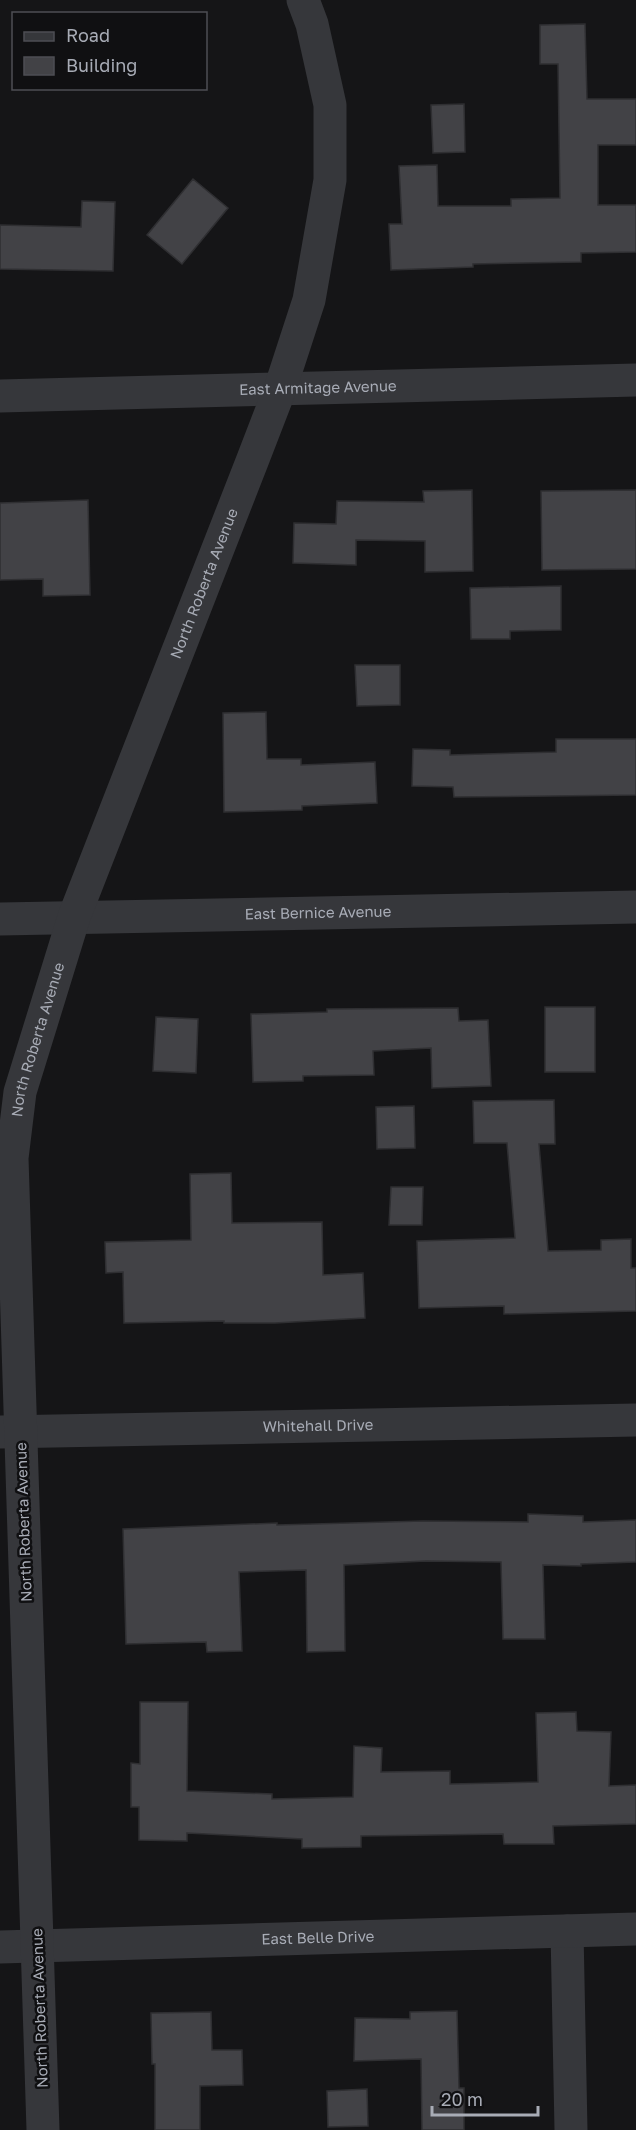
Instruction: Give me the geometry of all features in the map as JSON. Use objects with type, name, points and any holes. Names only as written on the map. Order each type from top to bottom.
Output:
[{"type":"street","name":"North Roberta Avenue","points":[[44,2130],[38,1946],[10,1432],[12,1158],[20,1092],[74,917],[280,389],[309,300],[330,180],[330,105],[312,24],[303,0]]},
{"type":"street","name":"East Armitage Avenue","points":[[0,396],[636,380]]},
{"type":"street","name":"East Bernice Avenue","points":[[0,919],[636,907]]},
{"type":"street","name":"Whitehall Drive","points":[[10,1432],[636,1420]]},
{"type":"street","name":"East Belle Drive","points":[[0,1947],[636,1929]]},
{"type":"street","points":[[567,1931],[571,2130]]},
{"type":"building","points":[[585,24],[587,99],[636,99],[636,145],[598,145],[598,205],[636,205],[636,252],[581,253],[581,262],[473,264],[473,267],[391,270],[389,224],[402,224],[399,166],[437,165],[438,206],[511,206],[511,199],[560,198],[558,64],[540,64],[540,25]]},
{"type":"building","points":[[464,104],[465,152],[433,153],[431,105]]},
{"type":"building","points":[[193,179],[228,208],[182,264],[147,235]]},
{"type":"building","points":[[82,201],[115,202],[113,271],[0,269],[0,225],[81,227]]},
{"type":"building","points":[[472,490],[473,571],[425,572],[425,541],[356,540],[356,565],[293,563],[294,523],[336,524],[337,501],[424,502],[423,491]]},
{"type":"building","points":[[636,490],[636,569],[542,570],[541,491]]},
{"type":"building","points":[[88,500],[90,595],[43,596],[43,579],[0,580],[0,503]]},
{"type":"building","points":[[561,586],[561,630],[510,631],[510,639],[471,639],[470,588]]},
{"type":"building","points":[[355,665],[400,665],[400,705],[357,706]]},
{"type":"building","points":[[266,712],[267,759],[301,759],[301,765],[375,762],[377,803],[302,806],[302,810],[224,812],[223,713]]},
{"type":"building","points":[[556,739],[636,739],[636,795],[454,797],[453,787],[412,786],[413,749],[450,750],[450,755],[556,752]]},
{"type":"building","points":[[545,1007],[595,1007],[595,1072],[545,1072]]},
{"type":"building","points":[[458,1008],[459,1021],[488,1020],[491,1086],[432,1088],[431,1048],[373,1051],[374,1075],[303,1076],[303,1081],[253,1082],[251,1014],[327,1012],[327,1009]]},
{"type":"building","points":[[156,1017],[198,1019],[196,1073],[153,1071]]},
{"type":"building","points":[[554,1100],[555,1144],[539,1144],[548,1251],[601,1250],[601,1240],[631,1239],[631,1268],[636,1268],[636,1311],[504,1314],[504,1306],[419,1308],[417,1241],[515,1238],[507,1143],[474,1143],[473,1101]]},
{"type":"building","points":[[414,1106],[415,1148],[377,1149],[376,1107]]},
{"type":"building","points":[[231,1173],[232,1223],[322,1222],[323,1275],[363,1273],[365,1318],[275,1323],[224,1323],[224,1321],[124,1323],[123,1272],[106,1273],[105,1242],[191,1240],[190,1174]]},
{"type":"building","points":[[391,1187],[423,1187],[422,1225],[389,1225]]},
{"type":"building","points":[[528,1514],[583,1516],[583,1522],[636,1520],[636,1562],[581,1564],[581,1566],[543,1565],[545,1639],[503,1639],[501,1562],[426,1561],[344,1565],[345,1651],[307,1652],[306,1570],[239,1572],[242,1651],[207,1652],[206,1642],[126,1644],[123,1529],[277,1523],[277,1525],[423,1521],[528,1522]]},
{"type":"building","points":[[140,1702],[188,1702],[187,1791],[272,1794],[272,1799],[353,1797],[354,1746],[382,1748],[381,1772],[450,1771],[450,1784],[538,1782],[536,1713],[576,1712],[577,1731],[611,1732],[609,1786],[636,1785],[636,1824],[553,1826],[554,1844],[504,1844],[503,1834],[361,1836],[361,1847],[302,1848],[302,1839],[187,1833],[187,1841],[139,1840],[139,1807],[131,1807],[131,1763],[140,1764]]},
{"type":"building","points":[[457,2011],[459,2088],[464,2088],[464,2130],[422,2130],[421,2059],[354,2061],[355,2018],[410,2019],[410,2012]]},
{"type":"building","points":[[211,2012],[212,2050],[242,2050],[243,2085],[200,2086],[200,2130],[155,2130],[155,2064],[152,2064],[151,2013]]},
{"type":"building","points":[[367,2089],[368,2126],[328,2127],[327,2091]]}]
